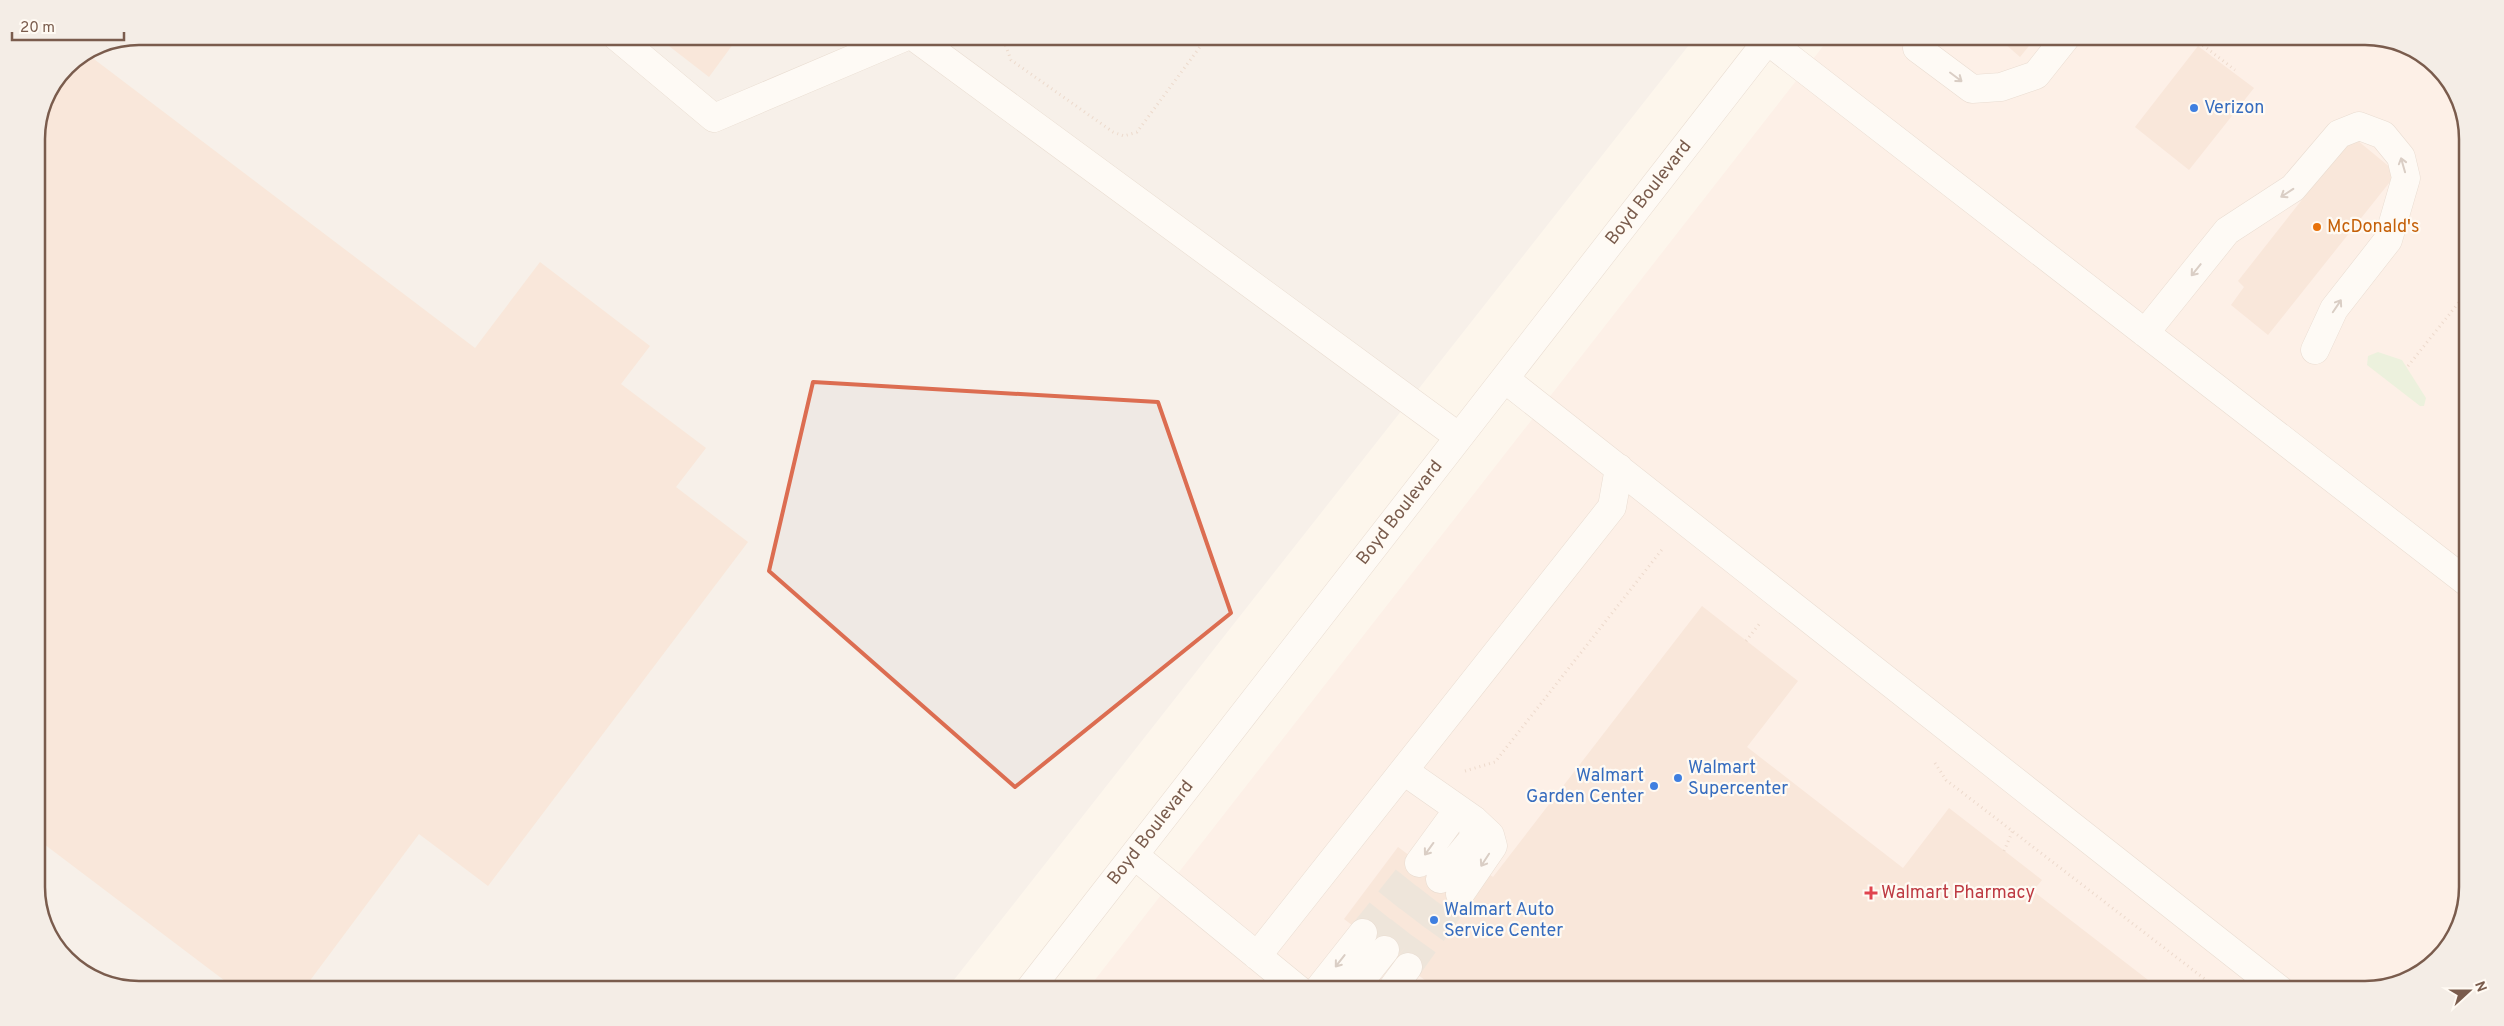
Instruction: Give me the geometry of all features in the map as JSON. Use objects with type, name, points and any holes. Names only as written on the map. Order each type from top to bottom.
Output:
[{"type":"street","points":[[627,45],[714,118],[886,45]]},
{"type":"street","points":[[925,45],[1459,437]]},
{"type":"street","name":"Boyd Boulevard","points":[[1036,981],[1764,45]]},
{"type":"street","points":[[1777,45],[2459,577]]},
{"type":"street","points":[[1917,48],[1972,89],[2001,87],[2036,75],[2060,45]]},
{"type":"street","points":[[2145,333],[2227,231],[2294,188],[2339,134],[2359,126],[2382,135],[2401,157],[2406,178],[2388,240],[2334,309],[2315,350]]},
{"type":"street","points":[[1505,379],[2269,981]]},
{"type":"street","points":[[1257,956],[1612,507],[1619,468]]},
{"type":"street","points":[[1404,771],[1464,813],[1490,835],[1494,846],[1440,878],[1454,815],[1464,813]]},
{"type":"street","points":[[1134,855],[1288,981]]},
{"type":"street","points":[[1325,981],[1363,933]]},
{"type":"street","points":[[1360,981],[1385,950]]},
{"type":"street","points":[[1398,981],[1408,967]]},
{"type":"path","points":[[1005,45],[1011,60],[1113,132],[1124,136],[1137,132],[1201,45]]},
{"type":"path","points":[[2203,45],[2235,70]]},
{"type":"path","points":[[2408,366],[2459,302]]},
{"type":"path","points":[[1465,770],[1494,762],[1664,546]]},
{"type":"path","points":[[1746,641],[1760,622]]},
{"type":"path","points":[[2004,851],[2013,830]]},
{"type":"highlighted area","points":[[813,382],[1158,402],[1231,613],[1015,787],[769,571]]},
{"type":"shaded area","points":[[132,45],[1689,45],[953,981],[132,981],[103,974],[82,962],[64,944],[52,923],[45,894],[45,132],[52,103],[64,82],[72,72],[97,55],[109,50]]},
{"type":"shaded area","points":[[1824,45],[2372,45],[2401,52],[2422,64],[2440,82],[2454,109],[2459,132],[2459,887],[2456,912],[2452,923],[2432,954],[2417,965],[2390,978],[2365,981],[1094,981]]},
{"type":"green space","points":[[2378,352],[2402,360],[2426,398],[2424,406],[2420,406],[2367,365],[2368,356]]},
{"type":"building","points":[[668,45],[732,45],[709,77]]},
{"type":"building","points":[[2006,45],[2030,45],[2020,57]]},
{"type":"building","name":"Verizon","points":[[2198,46],[2254,88],[2189,170],[2135,127]]},
{"type":"building","points":[[92,58],[475,348],[540,262],[650,346],[621,384],[706,448],[676,487],[748,542],[488,886],[419,834],[310,981],[225,981],[45,845],[45,132],[52,103],[64,82],[72,72]]},
{"type":"building","name":"McDonald's","points":[[2352,136],[2397,173],[2268,335],[2231,305],[2244,287],[2238,281]]},
{"type":"building","name":"Walmart Supercenter","points":[[1702,606],[1798,681],[1747,747],[1903,868],[1949,808],[2042,880],[2033,891],[2149,981],[1426,981],[1344,919],[1398,847],[1465,897],[1490,875],[1493,877]]},
{"type":"tunnel","points":[[1363,933],[1419,863]]},
{"type":"tunnel","points":[[1385,950],[1440,879]]},
{"type":"tunnel","points":[[1408,967],[1460,894]]},
{"type":"place","name":"Verizon","points":[[2194,108]]},
{"type":"place","name":"McDonald's","points":[[2317,227]]},
{"type":"place","name":"Walmart Supercenter","points":[[1678,778]]},
{"type":"place","name":"Walmart Garden Center","points":[[1654,786]]},
{"type":"place","name":"Walmart Pharmacy","points":[[1871,893]]},
{"type":"place","name":"Walmart Auto Service Center","points":[[1434,920]]}]
